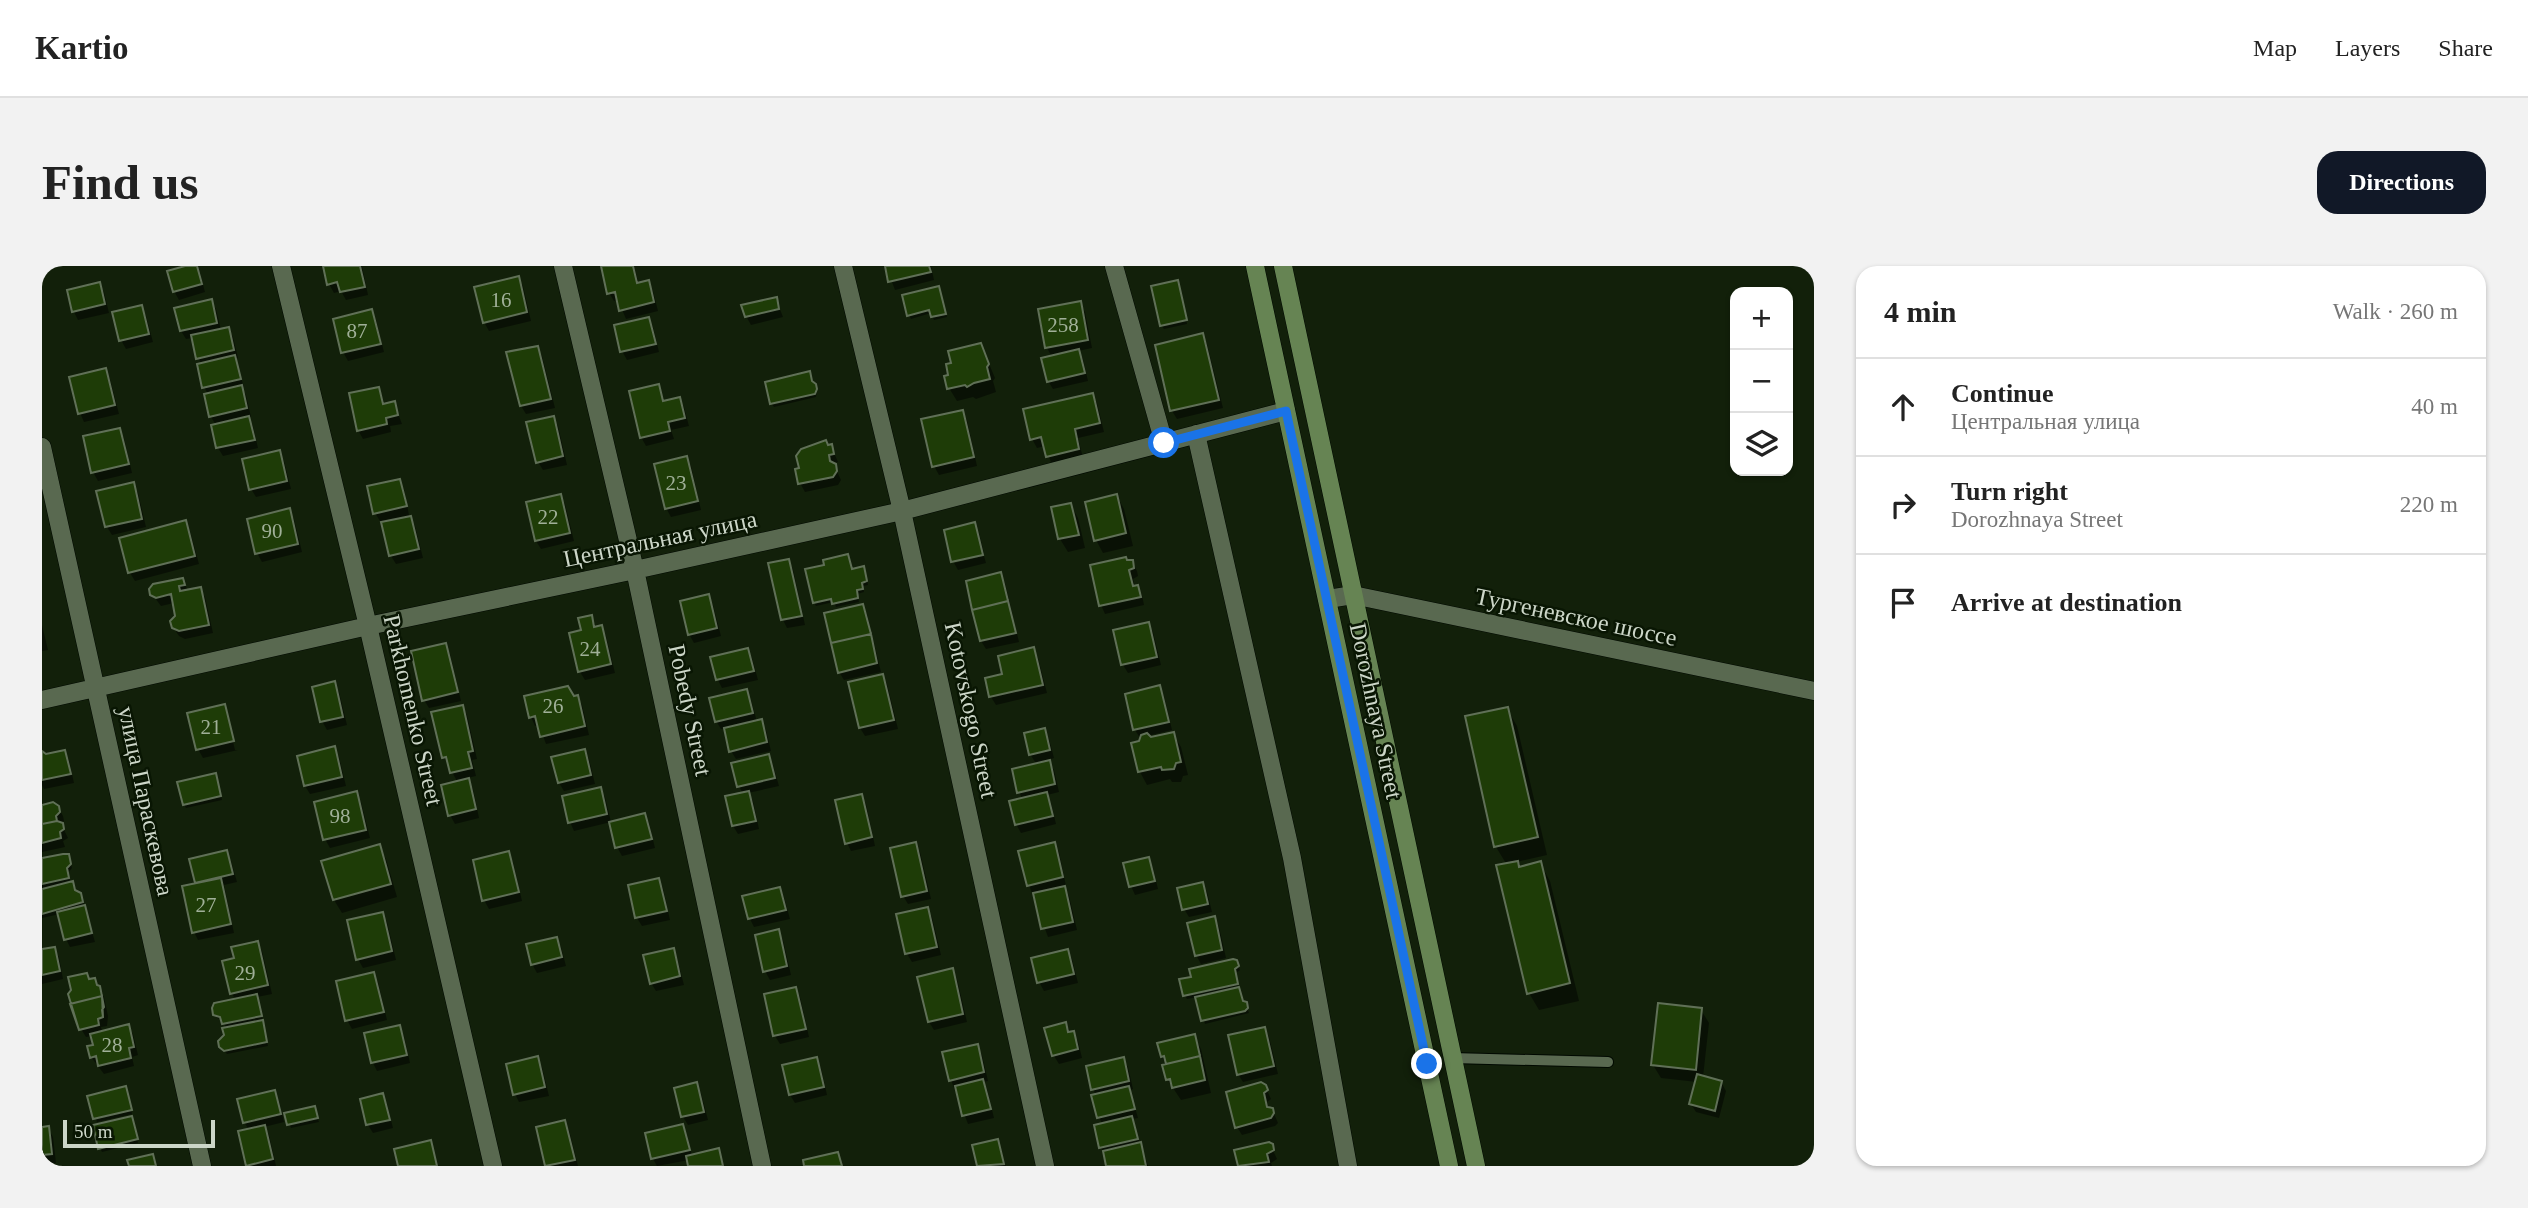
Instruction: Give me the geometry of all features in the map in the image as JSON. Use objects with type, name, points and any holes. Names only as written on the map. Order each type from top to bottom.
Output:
[{"type":"main road","name":"Dorozhnaya Street","points":[[1255,266],[1450,1166]]},
{"type":"main road","name":"Dorozhnaya Street","points":[[1283,266],[1476,1166]]},
{"type":"street","name":"Parkhomenko Street","points":[[281,266],[368,626],[493,1166]]},
{"type":"street","name":"Pobedy Street","points":[[563,266],[635,570],[762,1166]]},
{"type":"street","name":"Kotovskogo Street","points":[[843,266],[902,511],[1045,1166]]},
{"type":"street","points":[[1114,266],[1164,443]]},
{"type":"street","name":"Центральная улица","points":[[42,700],[368,626],[902,511],[1286,411]]},
{"type":"street","points":[[1196,434],[1292,858],[1348,1166]]},
{"type":"street","name":"улица Параскевова","points":[[42,447],[202,1166]]},
{"type":"street","name":"Тургеневское шоссе","points":[[1328,599],[1353,596],[1814,691]]},
{"type":"lane","points":[[1452,1058],[1608,1062]]},
{"type":"building","points":[[197,266],[202,284],[173,292],[167,271]]},
{"type":"building","points":[[323,266],[360,266],[365,287],[340,292],[337,282],[327,285]]},
{"type":"building","points":[[601,266],[633,266],[637,283],[649,280],[654,302],[619,311],[615,292],[607,294]]},
{"type":"building","points":[[885,266],[929,266],[931,272],[888,282]]},
{"type":"building","points":[[519,276],[527,312],[483,323],[474,287]]},
{"type":"building","points":[[1178,280],[1187,320],[1160,326],[1151,286]]},
{"type":"building","points":[[100,282],[105,304],[72,312],[67,290]]},
{"type":"building","points":[[939,286],[946,314],[931,317],[929,310],[907,316],[902,295]]},
{"type":"building","points":[[777,297],[779,309],[745,317],[741,305]]},
{"type":"building","points":[[212,299],[217,323],[180,331],[174,308]]},
{"type":"building","points":[[1081,301],[1088,340],[1045,348],[1038,309]]},
{"type":"building","points":[[142,305],[149,334],[119,341],[112,312]]},
{"type":"building","points":[[372,309],[381,344],[341,353],[333,319]]},
{"type":"building","points":[[649,317],[656,344],[620,352],[614,325]]},
{"type":"building","points":[[229,327],[234,350],[196,359],[191,335]]},
{"type":"building","points":[[1203,333],[1219,400],[1170,411],[1155,345]]},
{"type":"building","points":[[981,343],[989,364],[987,367],[990,379],[967,387],[965,385],[947,389],[944,376],[948,375],[946,364],[951,363],[948,351]]},
{"type":"building","points":[[538,346],[551,399],[520,406],[506,352]]},
{"type":"building","points":[[1079,349],[1085,373],[1047,382],[1041,358]]},
{"type":"building","points":[[235,355],[241,379],[202,388],[197,364]]},
{"type":"building","points":[[106,368],[115,405],[78,414],[69,377]]},
{"type":"building","points":[[810,371],[812,381],[816,384],[815,394],[770,404],[765,382]]},
{"type":"building","points":[[659,384],[663,401],[680,397],[685,418],[668,422],[670,431],[640,438],[629,391]]},
{"type":"building","points":[[242,385],[247,408],[209,417],[204,394]]},
{"type":"building","points":[[379,387],[383,404],[395,401],[398,415],[386,418],[387,424],[357,431],[349,393]]},
{"type":"building","points":[[1093,393],[1100,423],[1075,429],[1079,449],[1046,457],[1041,437],[1030,440],[1023,409]]},
{"type":"building","points":[[963,410],[974,457],[932,467],[921,419]]},
{"type":"building","points":[[249,416],[255,440],[216,448],[211,425]]},
{"type":"building","points":[[554,416],[563,456],[536,463],[526,422]]},
{"type":"building","points":[[120,428],[129,464],[91,473],[83,436]]},
{"type":"building","points":[[826,440],[828,445],[832,444],[834,454],[829,455],[830,461],[836,464],[837,471],[833,477],[798,484],[795,469],[799,468],[796,456],[801,449]]},
{"type":"building","points":[[280,450],[287,481],[249,490],[242,459]]},
{"type":"building","points":[[687,456],[698,501],[665,509],[654,464]]},
{"type":"building","points":[[400,479],[407,506],[373,514],[367,486]]},
{"type":"building","points":[[134,482],[142,519],[105,527],[96,491]]},
{"type":"building","points":[[561,494],[570,533],[535,541],[526,502]]},
{"type":"building","points":[[1117,494],[1126,533],[1094,541],[1085,502]]},
{"type":"building","points":[[1071,503],[1079,535],[1058,539],[1051,507]]},
{"type":"building","points":[[290,508],[298,544],[255,554],[247,519]]},
{"type":"building","points":[[411,516],[419,549],[389,556],[381,522]]},
{"type":"building","points":[[186,520],[195,556],[128,573],[119,538]]},
{"type":"building","points":[[975,522],[983,555],[951,562],[944,530]]},
{"type":"building","points":[[848,554],[852,569],[864,566],[867,581],[862,583],[863,589],[857,590],[858,598],[832,604],[831,599],[813,603],[805,569],[824,565],[823,560]]},
{"type":"building","points":[[1126,557],[1127,560],[1133,560],[1134,568],[1129,570],[1133,586],[1138,585],[1141,597],[1099,606],[1090,565]]},
{"type":"building","points":[[789,559],[802,616],[781,620],[768,563]]},
{"type":"building","points":[[1001,572],[1008,601],[972,610],[966,581]]},
{"type":"building","points":[[183,578],[185,585],[179,586],[180,591],[201,587],[209,625],[179,631],[172,628],[170,621],[175,616],[171,594],[156,598],[150,595],[149,589],[153,584]]},
{"type":"building","points":[[709,594],[717,628],[688,635],[680,601]]},
{"type":"building","points":[[1008,601],[1016,633],[980,641],[972,610]]},
{"type":"building","points":[[863,604],[871,634],[831,643],[824,613]]},
{"type":"building","points":[[592,615],[594,627],[602,625],[611,664],[578,672],[569,633],[581,630],[578,618]]},
{"type":"building","points":[[1149,622],[1157,657],[1121,665],[1113,630]]},
{"type":"building","points":[[871,634],[877,663],[838,673],[831,643]]},
{"type":"building","points":[[446,643],[458,692],[422,701],[411,651]]},
{"type":"building","points":[[1034,647],[1043,685],[989,697],[985,678],[1002,674],[998,656]]},
{"type":"building","points":[[748,648],[754,671],[716,680],[710,657]]},
{"type":"building","points":[[883,674],[894,720],[859,728],[848,682]]},
{"type":"building","points":[[335,681],[343,717],[320,722],[312,687]]},
{"type":"building","points":[[1160,685],[1169,722],[1133,730],[1125,694]]},
{"type":"building","points":[[568,686],[574,696],[578,695],[585,726],[540,737],[535,716],[529,718],[524,696]]},
{"type":"building","points":[[747,689],[753,713],[715,722],[709,698]]},
{"type":"building","points":[[225,704],[234,741],[196,750],[187,713]]},
{"type":"building","points":[[463,705],[473,751],[468,752],[472,768],[450,773],[446,757],[442,758],[431,712]]},
{"type":"building","points":[[1508,707],[1538,837],[1494,847],[1465,716]]},
{"type":"building","points":[[762,719],[767,742],[729,752],[724,728]]},
{"type":"building","points":[[1045,728],[1050,750],[1029,755],[1024,733]]},
{"type":"building","points":[[1174,732],[1181,762],[1176,763],[1174,769],[1162,770],[1161,767],[1138,772],[1131,743],[1139,741],[1141,735],[1147,733],[1151,737]]},
{"type":"building","points":[[335,746],[342,777],[304,786],[297,756]]},
{"type":"building","points":[[585,749],[591,775],[558,783],[551,757]]},
{"type":"building","points":[[65,750],[71,774],[42,780],[42,751],[46,754]]},
{"type":"building","points":[[769,754],[775,778],[737,787],[731,763]]},
{"type":"building","points":[[1050,760],[1055,784],[1017,793],[1012,769]]},
{"type":"building","points":[[216,773],[221,796],[183,805],[177,782]]},
{"type":"building","points":[[469,778],[476,809],[448,816],[441,785]]},
{"type":"building","points":[[601,787],[607,814],[568,823],[562,796]]},
{"type":"building","points":[[357,791],[366,830],[323,840],[314,802]]},
{"type":"building","points":[[749,791],[756,821],[732,826],[725,796]]},
{"type":"building","points":[[1047,792],[1053,816],[1015,825],[1009,801]]},
{"type":"building","points":[[862,794],[872,837],[845,844],[835,800]]},
{"type":"building","points":[[53,802],[59,806],[57,821],[42,824],[42,805]]},
{"type":"building","points":[[645,813],[652,839],[615,848],[609,822]]},
{"type":"building","points":[[57,821],[63,823],[61,838],[42,843],[42,824]]},
{"type":"building","points":[[916,842],[927,891],[901,897],[890,848]]},
{"type":"building","points":[[1055,842],[1063,877],[1027,886],[1018,851]]},
{"type":"building","points":[[380,844],[391,884],[333,900],[321,861]]},
{"type":"building","points":[[227,850],[233,874],[195,883],[189,859]]},
{"type":"building","points":[[509,851],[519,892],[482,901],[473,860]]},
{"type":"building","points":[[69,854],[69,878],[42,884],[42,858]]},
{"type":"building","points":[[1149,857],[1155,881],[1129,887],[1123,863]]},
{"type":"building","points":[[1518,861],[1519,867],[1541,861],[1570,983],[1527,994],[1496,865]]},
{"type":"building","points":[[221,878],[231,924],[192,933],[182,886]]},
{"type":"building","points":[[659,878],[667,911],[635,918],[628,885]]},
{"type":"building","points":[[73,881],[83,902],[42,914],[42,889]]},
{"type":"building","points":[[1203,882],[1208,904],[1182,910],[1177,888]]},
{"type":"building","points":[[1065,886],[1073,922],[1041,929],[1033,893]]},
{"type":"building","points":[[780,887],[786,910],[748,919],[742,896]]},
{"type":"building","points":[[85,905],[92,933],[64,940],[57,912]]},
{"type":"building","points":[[928,907],[937,947],[905,954],[896,914]]},
{"type":"building","points":[[383,912],[392,951],[356,960],[347,920]]},
{"type":"building","points":[[1215,916],[1222,950],[1195,956],[1187,923]]},
{"type":"building","points":[[779,929],[787,966],[763,972],[755,935]]},
{"type":"building","points":[[557,937],[562,957],[531,965],[526,944]]},
{"type":"building","points":[[258,941],[268,985],[230,994],[222,961],[234,958],[231,947]]},
{"type":"building","points":[[55,947],[60,971],[42,975],[42,949]]},
{"type":"building","points":[[674,948],[680,976],[650,984],[643,955]]},
{"type":"building","points":[[1068,949],[1074,974],[1037,983],[1031,958]]},
{"type":"building","points":[[1237,960],[1239,966],[1235,969],[1238,984],[1183,996],[1179,979],[1191,977],[1189,969]]},
{"type":"building","points":[[953,968],[963,1014],[928,1022],[917,977]]},
{"type":"building","points":[[374,972],[384,1012],[345,1021],[336,981]]},
{"type":"building","points":[[87,973],[89,979],[95,978],[100,986],[103,1017],[98,1019],[99,1025],[79,1030],[68,994],[71,990],[68,977]]},
{"type":"building","points":[[796,987],[806,1029],[773,1036],[764,994]]},
{"type":"building","points":[[1239,987],[1243,1001],[1247,1002],[1248,1008],[1245,1011],[1201,1021],[1195,997]]},
{"type":"building","points":[[257,994],[262,1016],[222,1024],[220,1017],[213,1015],[214,1003]]},
{"type":"building","points":[[102,996],[103,1017],[98,1019],[99,1025],[79,1030],[70,1004]]},
{"type":"building","points":[[1658,1003],[1702,1008],[1696,1070],[1651,1065]]},
{"type":"building","points":[[263,1020],[267,1042],[224,1051],[219,1047],[218,1041],[224,1035],[222,1028]]},
{"type":"building","points":[[1066,1022],[1068,1032],[1074,1031],[1078,1049],[1052,1056],[1044,1028]]},
{"type":"building","points":[[129,1024],[134,1047],[129,1048],[131,1058],[98,1066],[96,1056],[90,1058],[87,1046],[93,1045],[90,1034]]},
{"type":"building","points":[[400,1025],[407,1055],[371,1063],[364,1033]]},
{"type":"building","points":[[1265,1027],[1274,1066],[1237,1075],[1228,1035]]},
{"type":"building","points":[[1195,1034],[1200,1056],[1166,1064],[1157,1043]]},
{"type":"building","points":[[978,1044],[984,1072],[949,1081],[942,1052]]},
{"type":"building","points":[[538,1056],[545,1087],[513,1095],[506,1064]]},
{"type":"building","points":[[1200,1056],[1205,1080],[1172,1088],[1170,1079],[1166,1080],[1162,1065]]},
{"type":"building","points":[[817,1057],[824,1087],[789,1095],[782,1065]]},
{"type":"building","points":[[1124,1057],[1129,1081],[1091,1090],[1086,1066]]},
{"type":"building","points":[[1697,1074],[1722,1081],[1715,1111],[1689,1104]]},
{"type":"building","points":[[983,1079],[991,1109],[962,1116],[955,1086]]},
{"type":"building","points":[[697,1082],[704,1112],[681,1117],[674,1088]]},
{"type":"building","points":[[1261,1082],[1268,1090],[1264,1093],[1267,1107],[1273,1108],[1274,1113],[1271,1118],[1235,1128],[1226,1092]]},
{"type":"building","points":[[126,1086],[132,1110],[93,1119],[87,1096]]},
{"type":"building","points":[[1129,1086],[1135,1109],[1097,1118],[1091,1095]]},
{"type":"building","points":[[275,1090],[281,1114],[243,1123],[237,1099]]},
{"type":"building","points":[[383,1093],[390,1120],[366,1125],[360,1099]]},
{"type":"building","points":[[315,1106],[318,1118],[287,1125],[284,1113]]},
{"type":"building","points":[[132,1116],[138,1139],[98,1149],[93,1125]]},
{"type":"building","points":[[1132,1116],[1138,1139],[1099,1148],[1094,1125]]},
{"type":"building","points":[[565,1120],[575,1160],[545,1166],[536,1127]]},
{"type":"building","points":[[683,1124],[690,1150],[651,1159],[645,1133]]},
{"type":"building","points":[[265,1125],[273,1159],[246,1166],[238,1131]]},
{"type":"building","points":[[49,1126],[52,1154],[42,1155],[42,1127]]},
{"type":"building","points":[[998,1139],[1004,1164],[977,1166],[972,1145]]},
{"type":"building","points":[[431,1140],[437,1166],[398,1166],[394,1149]]},
{"type":"building","points":[[1141,1142],[1146,1166],[1106,1166],[1103,1151]]},
{"type":"building","points":[[1269,1142],[1273,1144],[1274,1150],[1267,1154],[1269,1162],[1238,1166],[1234,1150]]},
{"type":"building","points":[[719,1148],[723,1166],[688,1166],[686,1156]]},
{"type":"building","points":[[838,1152],[842,1166],[804,1166],[803,1160]]},
{"type":"building","points":[[153,1154],[156,1166],[129,1166],[127,1160]]},
{"type":"route","points":[[1164,443],[1286,411],[1427,1064]]}]
